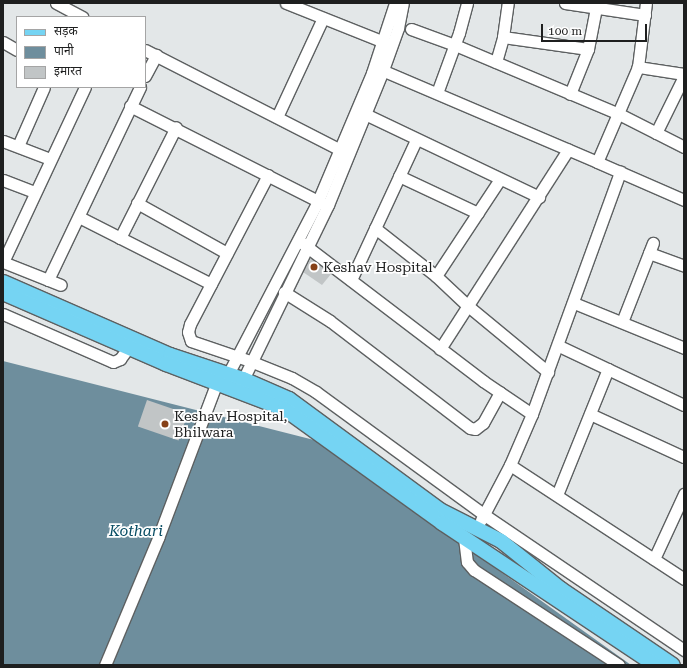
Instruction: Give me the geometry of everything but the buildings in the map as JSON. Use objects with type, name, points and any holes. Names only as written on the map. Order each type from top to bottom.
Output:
[{"type":"main road","points":[[3,282],[170,355],[222,380]]},
{"type":"main road","points":[[3,293],[128,348],[222,380],[290,399],[440,510],[501,541],[555,584],[673,665]]},
{"type":"main road","points":[[241,385],[306,423],[464,538],[655,665]]},
{"type":"street","points":[[286,3],[384,42]]},
{"type":"street","points":[[344,152],[365,114],[379,68],[384,42],[395,3]]},
{"type":"street","points":[[241,385],[250,360],[306,246],[379,68],[398,28],[403,3]]},
{"type":"street","points":[[437,93],[455,45],[467,3]]},
{"type":"street","points":[[496,62],[503,37],[508,3]]},
{"type":"street","points":[[565,3],[645,15]]},
{"type":"street","points":[[597,162],[638,67],[646,3]]},
{"type":"street","points":[[60,4],[80,16]]},
{"type":"street","points":[[570,94],[588,50],[596,8]]},
{"type":"street","points":[[277,117],[324,18]]},
{"type":"street","points":[[411,29],[455,45],[619,114],[684,147]]},
{"type":"street","points":[[503,37],[588,50]]},
{"type":"street","points":[[146,50],[344,152]]},
{"type":"street","points":[[146,74],[156,55]]},
{"type":"street","points":[[638,67],[684,75],[656,133]]},
{"type":"street","points":[[379,68],[684,200]]},
{"type":"street","points":[[18,146],[44,88]]},
{"type":"street","points":[[61,285],[3,262],[85,88]]},
{"type":"street","points":[[48,280],[139,88]]},
{"type":"street","points":[[130,106],[176,127],[323,203]]},
{"type":"street","points":[[365,114],[416,140],[539,197]]},
{"type":"street","points":[[120,238],[176,127]]},
{"type":"street","points":[[351,280],[416,140]]},
{"type":"street","points":[[3,141],[50,159]]},
{"type":"street","points":[[440,349],[568,150]]},
{"type":"street","points":[[477,528],[510,465],[532,414],[559,346],[620,172]]},
{"type":"street","points":[[268,175],[190,324],[189,339],[194,343],[250,360],[292,378],[316,392],[484,514],[684,650]]},
{"type":"street","points":[[399,176],[478,213]]},
{"type":"street","points":[[436,276],[500,179]]},
{"type":"street","points":[[3,180],[35,192]]},
{"type":"street","points":[[137,203],[227,253]]},
{"type":"street","points":[[105,665],[117,639],[222,380],[297,239],[323,203]]},
{"type":"street","points":[[79,216],[210,284]]},
{"type":"street","points":[[375,228],[436,276],[468,306],[548,372]]},
{"type":"street","points":[[297,239],[440,349],[532,414]]},
{"type":"street","points":[[622,322],[651,248],[684,266]]},
{"type":"street","points":[[284,292],[330,322],[470,428],[475,429],[483,423],[500,392]]},
{"type":"street","points":[[574,303],[684,348]]},
{"type":"street","points":[[3,314],[113,362],[120,358],[128,348]]},
{"type":"street","points":[[559,346],[684,405]]},
{"type":"street","points":[[557,495],[608,370]]},
{"type":"street","points":[[590,414],[684,457]]},
{"type":"street","points":[[510,465],[684,579]]},
{"type":"street","points":[[654,559],[684,494]]},
{"type":"street","points":[[464,538],[467,562],[474,570],[619,665]]},
{"type":"water","name":"Kothari","points":[[3,361],[318,441],[631,665],[3,664]]},
{"type":"place","name":"Keshav Hospital","points":[[314,267]]},
{"type":"place","name":"Keshav Hospital, Bhilwara","points":[[165,424]]}]
